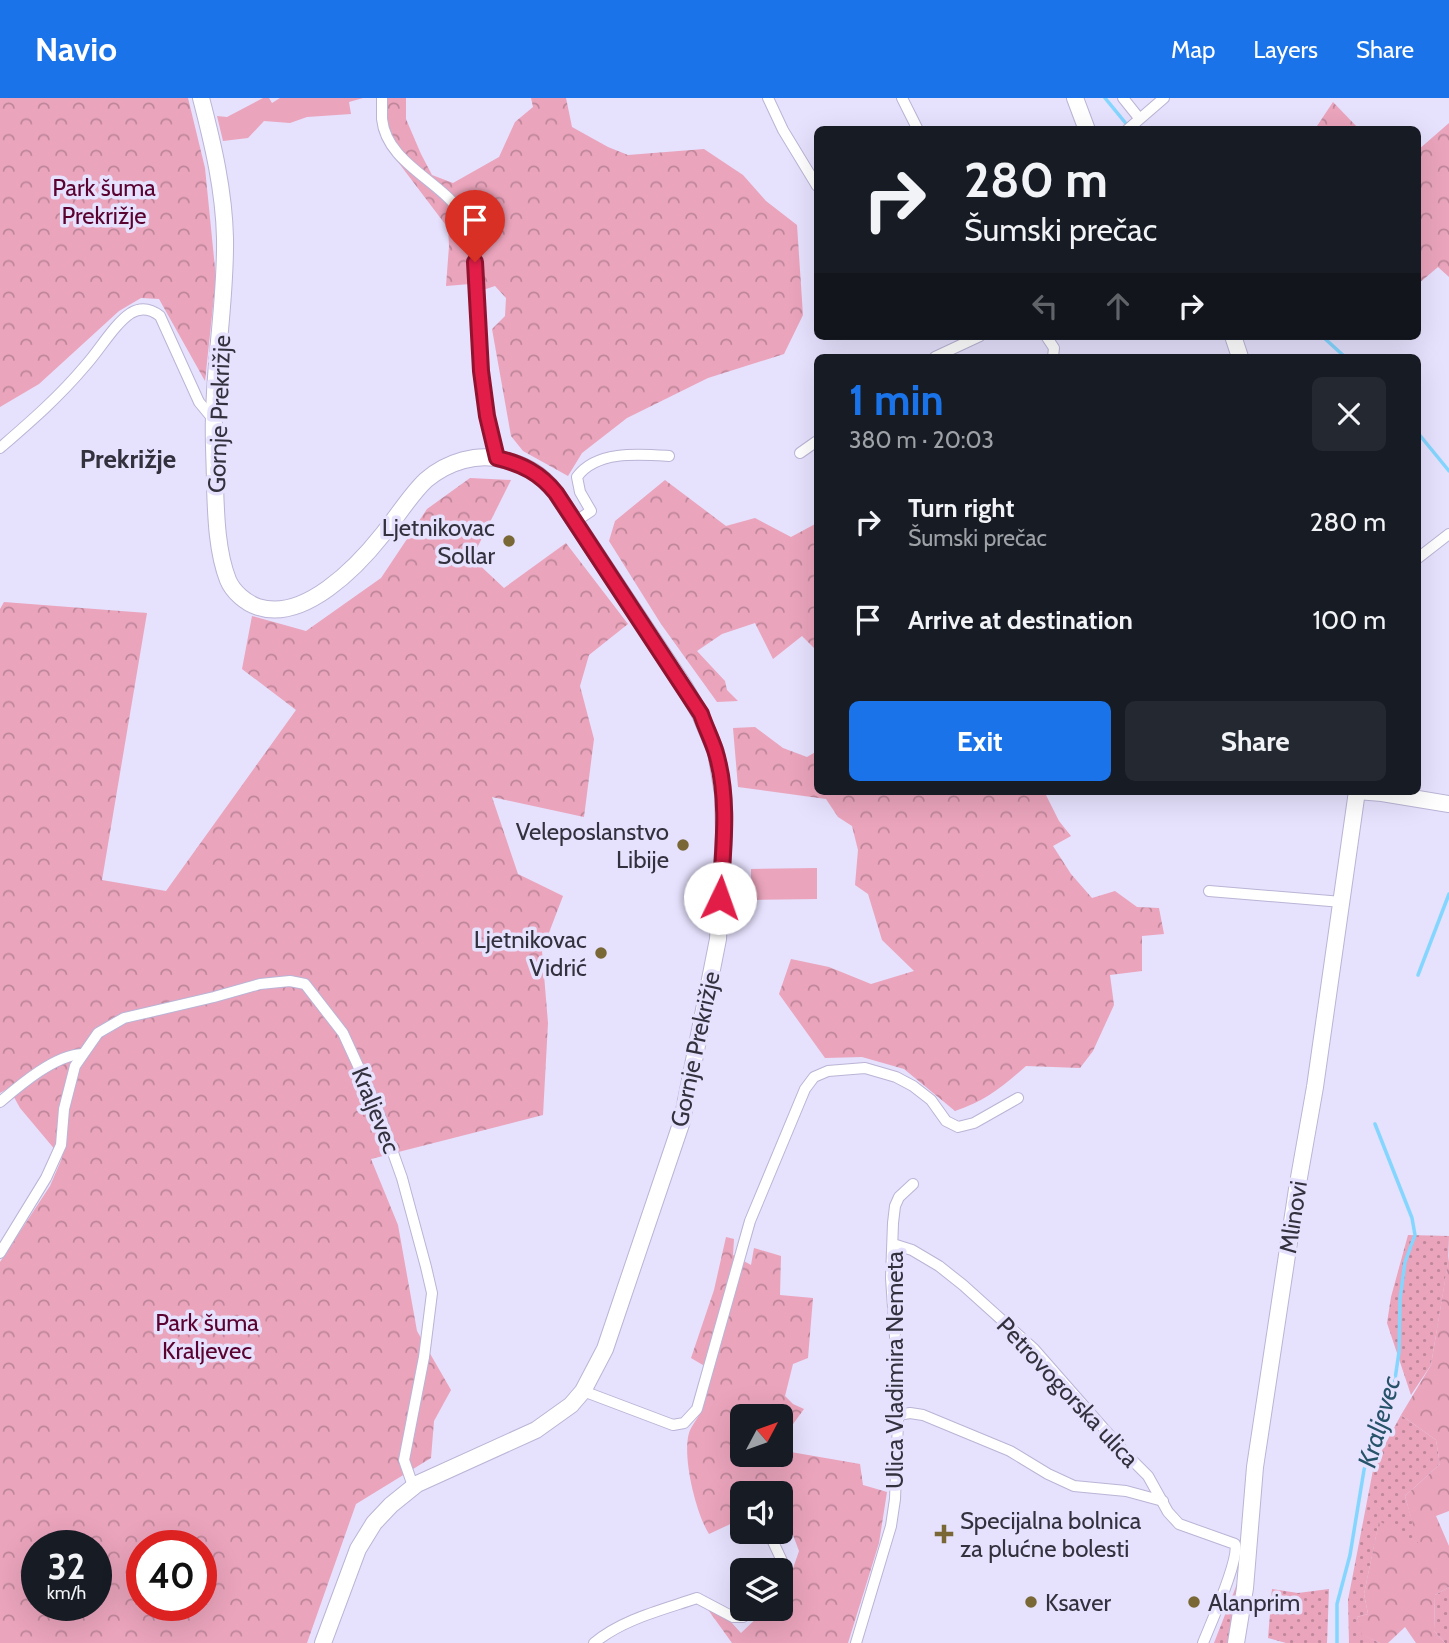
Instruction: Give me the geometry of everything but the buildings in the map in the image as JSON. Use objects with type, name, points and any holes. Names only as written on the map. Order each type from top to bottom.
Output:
[{"type":"street","name":"Gornje Prekrižje","points":[[201,98],[220,181],[225,235],[225,276],[214,419],[216,506],[222,562],[229,583],[253,606],[266,610],[300,606],[321,593],[352,567],[381,537],[426,481],[445,467],[484,456],[530,469],[545,480],[576,521],[701,714],[716,752],[723,794],[724,833],[718,939],[681,1121],[606,1349],[583,1391],[571,1405],[540,1428],[413,1486],[374,1523],[358,1549],[323,1643]]},
{"type":"street","points":[[382,98],[382,121],[391,141],[402,157],[460,211],[471,235],[479,303],[481,371],[487,416],[497,458]]},
{"type":"street","points":[[768,98],[783,130],[814,181]]},
{"type":"street","points":[[902,98],[916,126]]},
{"type":"street","points":[[1075,98],[1086,126]]},
{"type":"street","points":[[1123,98],[1134,123],[1164,98]]},
{"type":"street","points":[[0,448],[48,407],[127,316],[142,309],[160,316],[200,402],[214,419]]},
{"type":"street","points":[[942,354],[972,340]]},
{"type":"street","points":[[800,453],[814,443]]},
{"type":"street","points":[[576,521],[591,511],[580,492],[577,477],[584,467],[598,459],[669,456]]},
{"type":"street","points":[[1421,556],[1449,534]]},
{"type":"street","name":"Mlinovi","points":[[1236,1643],[1245,1588],[1255,1467],[1356,795]]},
{"type":"street","points":[[1394,795],[1449,804]]},
{"type":"street","points":[[1209,891],[1342,902]]},
{"type":"street","name":"Kraljevec","points":[[0,1253],[46,1178],[61,1145],[64,1109],[75,1066],[98,1033],[124,1018],[214,998],[260,984],[290,981],[305,984],[343,1033],[376,1105],[402,1178],[432,1293],[424,1357],[404,1460],[413,1486]]},
{"type":"street","name":"Kraljevec","points":[[0,1102],[22,1083],[60,1060],[70,1055],[82,1054]]},
{"type":"street","points":[[583,1391],[673,1425],[684,1423],[697,1409],[750,1221],[805,1088],[814,1077],[828,1071],[865,1068],[896,1077],[931,1100],[946,1121],[958,1126],[974,1123],[1018,1098]]},
{"type":"street","name":"Ulica Vladimira Nemeta","points":[[856,1643],[891,1526],[895,1499],[898,1415],[892,1291],[895,1206],[899,1197],[914,1184]]},
{"type":"street","name":"Petrovogorska ulica","points":[[893,1244],[928,1258],[963,1284],[1021,1336],[1148,1476],[1173,1518],[1186,1528],[1234,1544],[1237,1548],[1233,1564],[1203,1643]]},
{"type":"street","points":[[898,1415],[916,1414],[1010,1451],[1074,1486],[1126,1491],[1163,1501]]},
{"type":"street","points":[[594,1643],[639,1617],[697,1598],[730,1615]]},
{"type":"green space","name":"Park šuma Prekrižje","points":[[0,98],[188,98],[205,168],[216,278],[205,381],[159,299],[141,298],[119,311],[39,384],[0,407]]},
{"type":"green space","points":[[263,98],[269,98],[272,103],[280,98],[363,98],[349,102],[351,114],[307,117],[290,123],[264,121],[248,138],[223,141],[217,116],[227,117]]},
{"type":"green space","points":[[385,98],[406,98],[406,119],[432,175],[453,183],[499,157],[515,122],[533,107],[531,98],[566,98],[572,127],[628,155],[704,149],[743,175],[766,201],[797,225],[803,315],[784,354],[708,378],[627,418],[582,453],[568,476],[523,451],[511,436],[492,329],[505,316],[506,298],[495,286],[483,290],[470,284],[446,286],[448,228],[395,158],[385,120]]},
{"type":"green space","points":[[1333,102],[1356,126],[1317,126]]},
{"type":"green space","points":[[1449,123],[1449,277],[1438,267],[1421,281],[1421,147]]},
{"type":"green space","name":"Park šuma Kraljevec","points":[[470,478],[511,480],[472,558],[504,588],[566,543],[628,624],[589,655],[580,686],[594,739],[584,817],[492,797],[518,874],[563,896],[542,951],[548,1023],[543,1115],[371,1159],[398,1225],[417,1331],[451,1390],[434,1421],[431,1458],[356,1504],[307,1643],[0,1643],[0,1262],[50,1186],[62,1158],[20,1108],[9,1088],[0,1093],[0,609],[4,602],[147,613],[102,880],[166,891],[296,710],[242,669],[252,616],[306,631],[381,578],[427,509]]},
{"type":"green space","points":[[665,480],[726,526],[755,518],[791,537],[814,525],[814,648],[802,636],[773,659],[755,623],[722,634],[697,651],[725,681],[727,690],[738,701],[717,702],[661,624],[609,541],[615,521]]},
{"type":"green space","points":[[755,727],[783,748],[807,757],[814,753],[814,795],[1046,795],[1059,821],[1071,836],[1053,846],[1071,874],[1092,898],[1115,891],[1137,907],[1159,908],[1164,934],[1142,936],[1142,971],[1110,975],[1114,1005],[1093,1051],[1080,1068],[1026,1066],[993,1093],[955,1111],[904,1069],[862,1057],[825,1058],[779,994],[791,959],[829,967],[871,984],[914,971],[882,940],[868,894],[855,885],[858,850],[852,826],[838,817],[826,799],[738,787],[733,728]]},
{"type":"green space","points":[[817,868],[817,899],[751,900],[751,869]]},
{"type":"green space","points":[[1408,1235],[1449,1236],[1448,1263],[1431,1365],[1411,1395],[1387,1323],[1391,1297]]},
{"type":"green space","points":[[726,1237],[734,1239],[733,1255],[751,1265],[754,1248],[781,1256],[780,1295],[813,1298],[808,1358],[793,1364],[785,1396],[793,1404],[730,1404],[730,1467],[793,1467],[793,1452],[860,1464],[863,1485],[887,1492],[879,1543],[848,1643],[732,1643],[709,1611],[714,1608],[721,1611],[741,1633],[753,1621],[793,1621],[793,1568],[799,1551],[793,1535],[793,1481],[730,1481],[730,1524],[709,1534],[699,1513],[692,1485],[687,1443],[713,1371],[691,1358],[714,1290]]},
{"type":"green space","points":[[1449,1256],[1449,1511],[1436,1516],[1449,1546],[1449,1587],[1435,1595],[1434,1631],[1445,1643],[1416,1643],[1405,1627],[1388,1643],[1380,1643],[1362,1635],[1357,1617],[1368,1614],[1364,1594],[1379,1521],[1418,1543],[1405,1496],[1440,1464],[1436,1440],[1401,1415],[1431,1365]]},
{"type":"green space","points":[[793,1404],[804,1409],[793,1424]]},
{"type":"green space","points":[[1401,1415],[1436,1440],[1440,1464],[1405,1496],[1419,1544],[1379,1522],[1364,1594],[1368,1614],[1357,1617],[1363,1635],[1380,1643],[1349,1643],[1348,1600],[1374,1465]]},
{"type":"green space","points":[[1237,1584],[1240,1584],[1230,1643],[1214,1643]]},
{"type":"green space","points":[[1449,1587],[1449,1643],[1445,1643],[1434,1631],[1435,1595]]},
{"type":"green space","points":[[1272,1589],[1298,1593],[1329,1589],[1327,1643],[1286,1643],[1268,1638]]},
{"type":"waterway","name":"Kraljevec","points":[[1105,98],[1128,126]]},
{"type":"waterway","name":"Kraljevec","points":[[1326,340],[1342,354]]},
{"type":"waterway","name":"Kraljevec","points":[[1421,437],[1449,471]]},
{"type":"waterway","name":"Kraljevec","points":[[1418,975],[1449,894]]},
{"type":"waterway","name":"Kraljevec","points":[[1337,1643],[1337,1604],[1350,1555],[1364,1470],[1394,1386],[1405,1262],[1415,1235],[1412,1218],[1375,1124]]},
{"type":"place","name":"Ljetnikovac Sollar","points":[[509,541]]},
{"type":"place","name":"Veleposlanstvo Libije","points":[[683,845]]},
{"type":"place","name":"Ljetnikovac Vidrić","points":[[601,953]]},
{"type":"place","name":"Specijalna bolnica za plućne bolesti","points":[[944,1534]]},
{"type":"place","name":"Ksaver","points":[[1031,1602]]},
{"type":"place","name":"Alanprim","points":[[1194,1602]]},
{"type":"district","name":"Prekrižje","points":[[128,459]]},
{"type":"route","points":[[475,262],[481,371],[487,416],[497,458],[530,469],[556,493],[701,714],[716,752],[723,794],[724,833],[720,898]]}]
